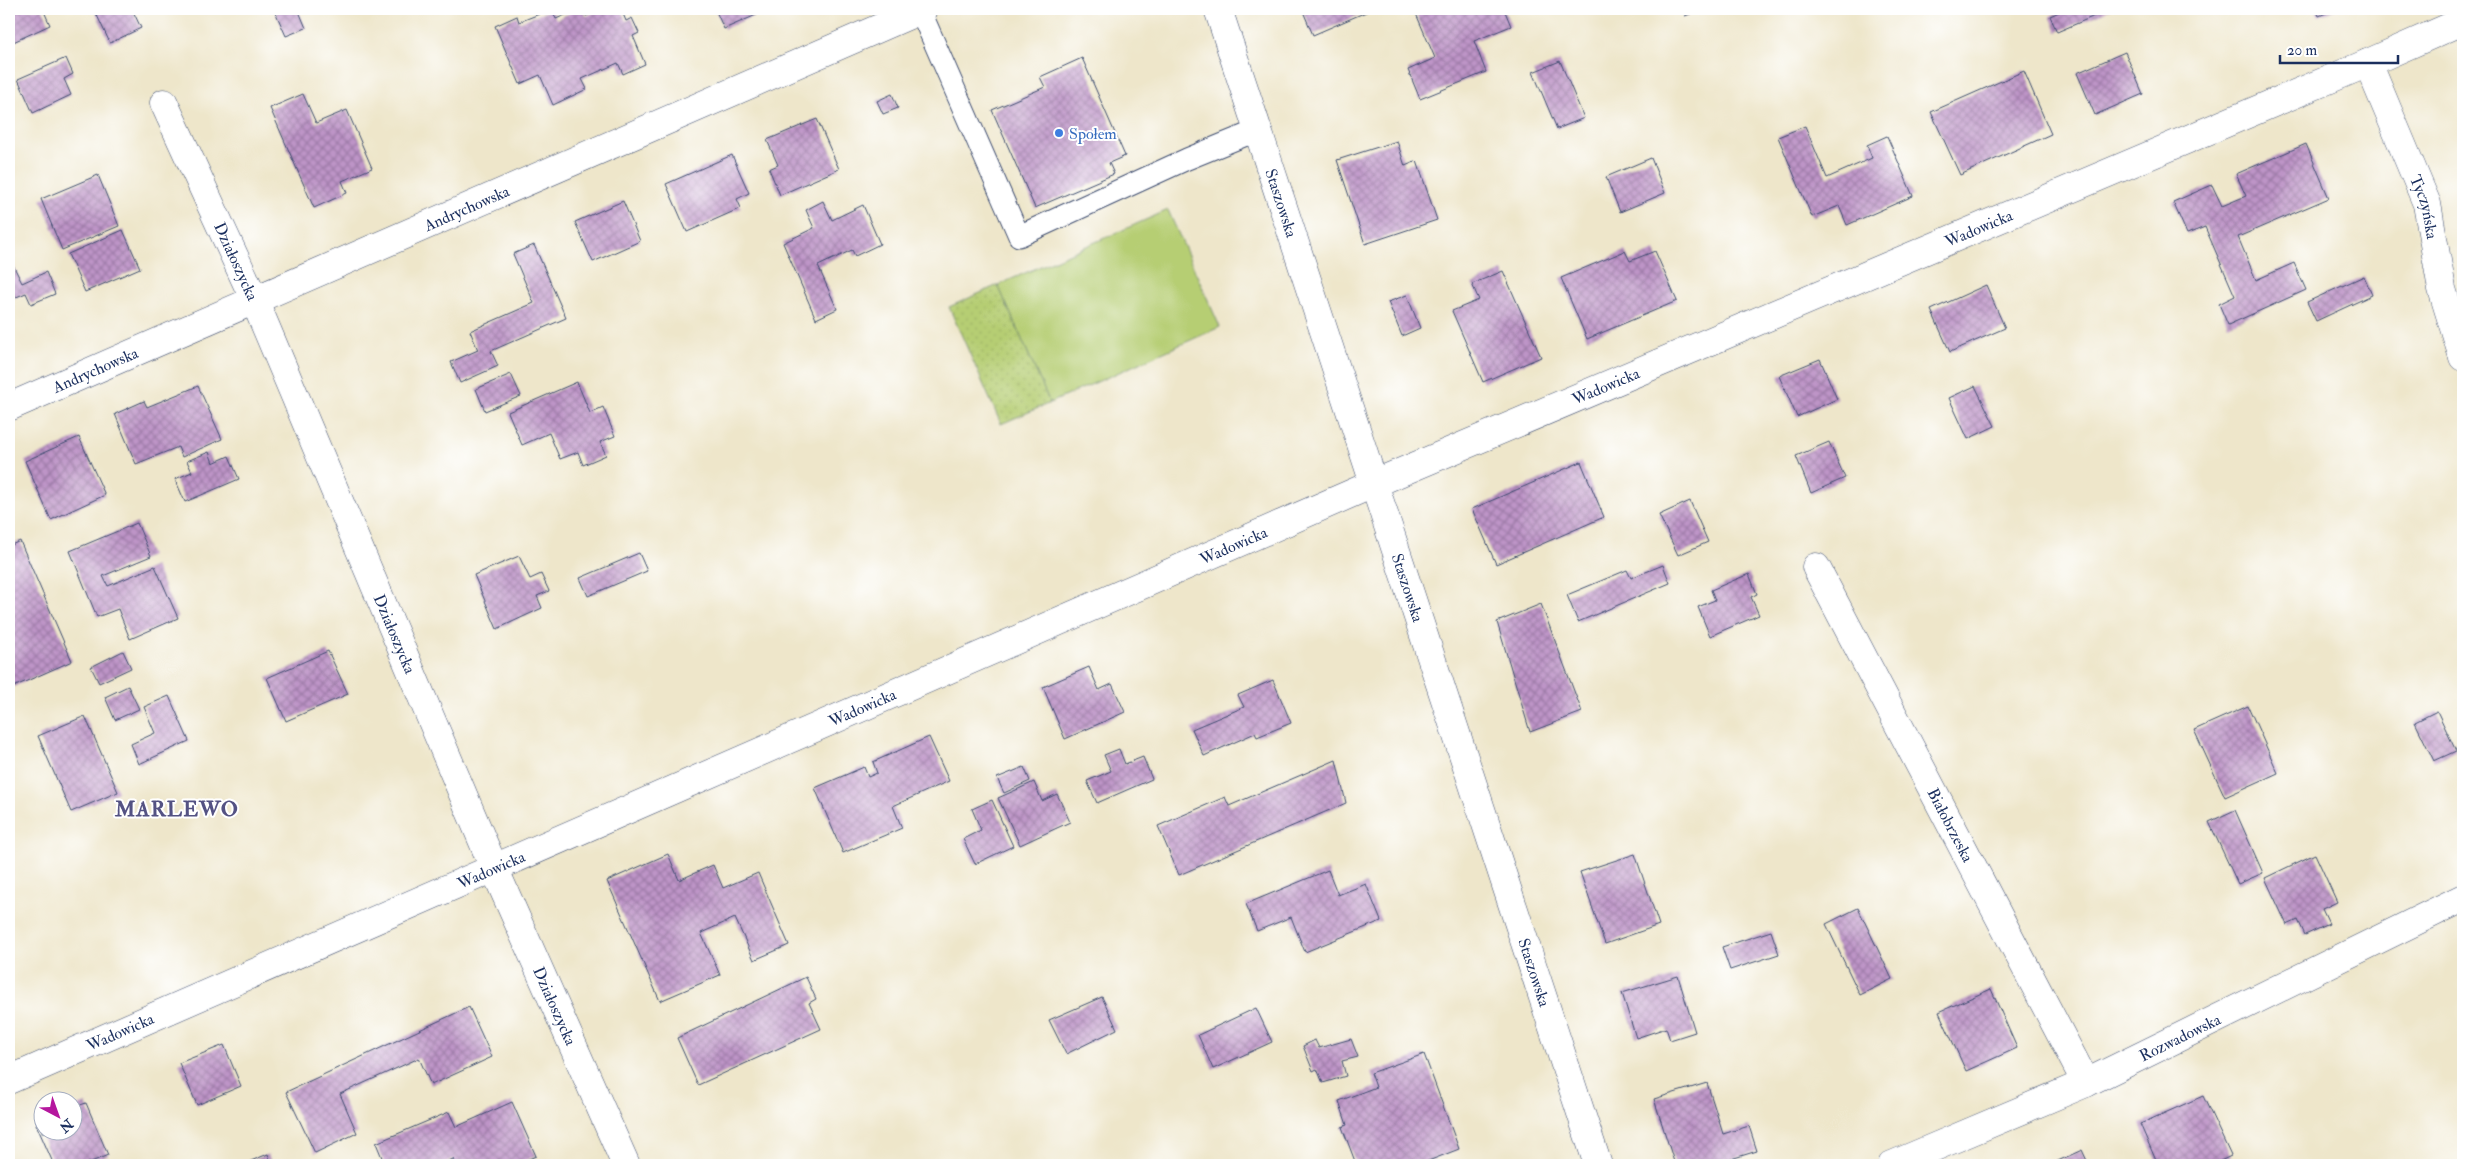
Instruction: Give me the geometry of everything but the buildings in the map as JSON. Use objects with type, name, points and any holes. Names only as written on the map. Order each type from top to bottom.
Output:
[{"type":"street","name":"Andrychowska","points":[[9,407],[921,9]]},
{"type":"street","name":"Staszowska","points":[[1218,9],[1598,1165]]},
{"type":"street","name":"Wadowicka","points":[[9,1080],[1373,484],[2368,63],[2463,21]]},
{"type":"street","name":"Tyczyńska","points":[[2368,63],[2427,204],[2442,289],[2463,357]]},
{"type":"street","name":"Działoszycka","points":[[164,103],[254,299],[494,868],[626,1165]]},
{"type":"street","name":"Białobrzeska","points":[[1816,567],[2086,1083]]},
{"type":"street","name":"Rozwadowska","points":[[1892,1165],[2086,1083],[2463,898]]},
{"type":"lane","points":[[921,9],[1018,236],[1187,159],[1258,130]]},
{"type":"green space","points":[[1168,210],[1220,327],[1050,403],[998,285]]},
{"type":"green space","points":[[998,285],[1050,403],[1001,424],[949,307]]},
{"type":"place","name":"Społem","points":[[1059,133]]},
{"type":"district","name":"MARLEWO","points":[[177,809]]}]
